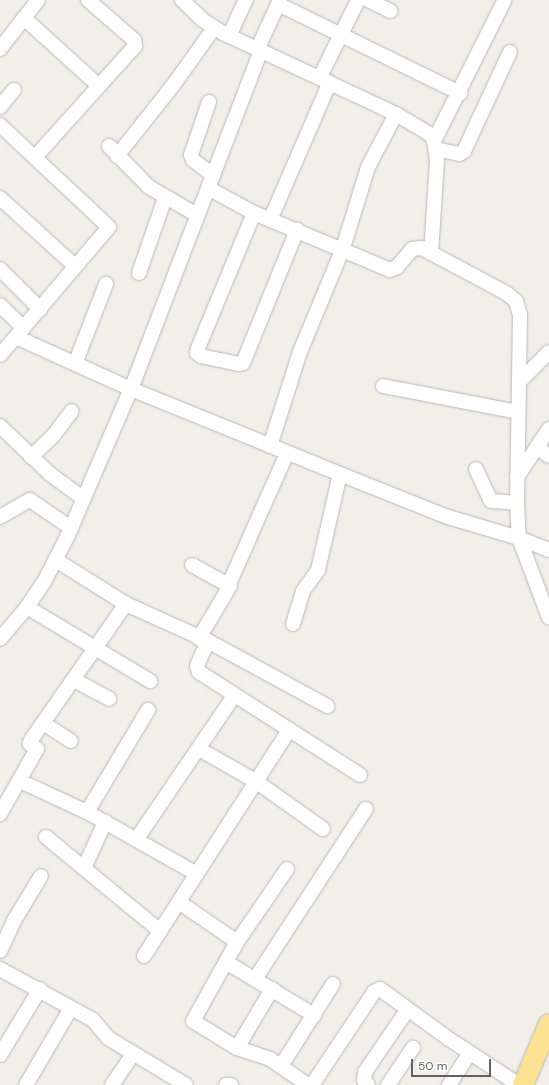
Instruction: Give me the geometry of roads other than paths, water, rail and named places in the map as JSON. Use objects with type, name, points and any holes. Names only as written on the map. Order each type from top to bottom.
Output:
[{"type":"highway","points":[[522,1085],[549,1024]]},
{"type":"street","points":[[36,156],[134,48],[135,42],[88,0]]},
{"type":"street","points":[[182,0],[214,28],[396,114],[424,130],[435,145],[459,154],[464,151],[510,52]]},
{"type":"street","points":[[229,36],[246,0]]},
{"type":"street","points":[[270,220],[325,80],[341,34],[358,0]]},
{"type":"street","points":[[368,0],[391,11]]},
{"type":"street","points":[[431,253],[435,145],[504,1]]},
{"type":"street","points":[[0,639],[27,607],[56,560],[84,499],[131,389],[213,175],[259,49],[279,2],[460,93]]},
{"type":"street","points":[[0,48],[29,6],[99,86]]},
{"type":"street","points":[[197,216],[166,198],[135,175],[113,151],[174,84],[214,28]]},
{"type":"street","points":[[0,107],[14,90]]},
{"type":"street","points":[[209,102],[191,155],[196,162],[213,175]]},
{"type":"street","points":[[270,446],[300,352],[343,248],[372,157],[396,114]]},
{"type":"street","points":[[0,125],[36,156],[109,227],[0,355]]},
{"type":"street","points":[[208,188],[254,214],[343,248],[392,270],[412,249],[422,248],[506,293],[516,301],[520,315],[517,477],[519,538],[549,618]]},
{"type":"street","points":[[0,198],[75,266]]},
{"type":"street","points":[[139,272],[166,198]]},
{"type":"street","points":[[254,214],[198,348],[197,353],[201,356],[239,364],[243,363],[297,230]]},
{"type":"street","points":[[0,269],[40,309]]},
{"type":"street","points":[[75,364],[106,284]]},
{"type":"street","points":[[0,305],[20,333],[75,364],[131,389],[448,517],[519,538],[549,550]]},
{"type":"street","points":[[519,382],[549,352]]},
{"type":"street","points":[[383,386],[518,412]]},
{"type":"street","points":[[31,457],[53,436],[72,411]]},
{"type":"street","points":[[0,426],[31,457],[84,499]]},
{"type":"street","points":[[517,477],[549,429]]},
{"type":"street","points":[[537,447],[549,456]]},
{"type":"street","points":[[287,453],[229,584],[228,592],[204,640],[197,670],[234,696],[360,775]]},
{"type":"street","points":[[476,469],[491,501],[517,503]]},
{"type":"street","points":[[293,624],[303,591],[318,570],[340,474]]},
{"type":"street","points":[[0,517],[30,500],[71,528]]},
{"type":"street","points":[[56,560],[126,604],[204,640],[327,706]]},
{"type":"street","points":[[192,565],[229,584]]},
{"type":"street","points":[[0,814],[38,749],[30,741],[97,650],[126,604]]},
{"type":"street","points":[[27,607],[150,681]]},
{"type":"street","points":[[74,680],[109,699]]},
{"type":"street","points":[[136,840],[234,696]]},
{"type":"street","points":[[87,812],[148,710]]},
{"type":"street","points":[[43,723],[71,741]]},
{"type":"street","points":[[144,956],[289,730]]},
{"type":"street","points":[[199,749],[257,782],[323,829]]},
{"type":"street","points":[[20,781],[87,812],[197,874]]},
{"type":"street","points":[[255,979],[366,809]]},
{"type":"street","points":[[84,868],[104,822]]},
{"type":"street","points":[[46,837],[160,930]]},
{"type":"street","points":[[287,869],[237,942],[193,1021],[237,1048],[266,1057],[308,1085]]},
{"type":"street","points":[[0,951],[15,919],[41,876]]},
{"type":"street","points":[[179,902],[237,942]]},
{"type":"street","points":[[226,962],[314,1015]]},
{"type":"street","points":[[0,970],[40,989],[93,1020],[104,1034],[133,1054],[186,1085]]},
{"type":"street","points":[[281,1066],[333,984]]},
{"type":"street","points":[[0,1055],[40,989]]},
{"type":"street","points":[[312,1085],[376,990],[382,989],[470,1053],[519,1085]]},
{"type":"street","points":[[237,1048],[272,990]]},
{"type":"street","points":[[26,1085],[71,1008]]},
{"type":"street","points":[[368,1085],[364,1080],[365,1072],[408,1009]]},
{"type":"street","points":[[388,1085],[413,1048]]},
{"type":"street","points":[[449,1085],[470,1053]]},
{"type":"street","points":[[112,1085],[133,1054]]},
{"type":"street","points":[[226,1085],[231,1085]]}]
